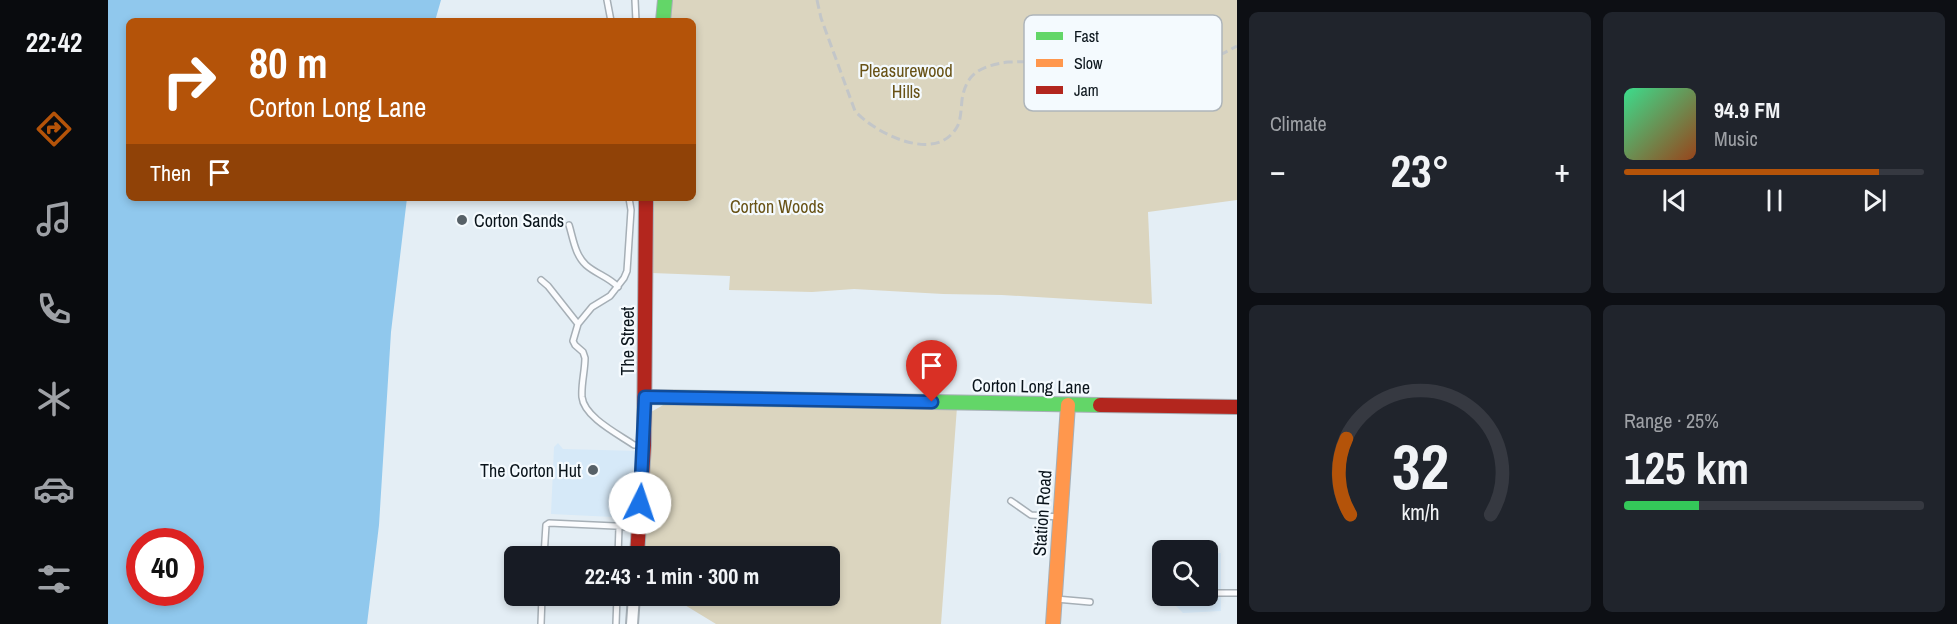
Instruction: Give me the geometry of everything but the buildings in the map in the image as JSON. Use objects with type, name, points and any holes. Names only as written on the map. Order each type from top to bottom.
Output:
[{"type":"main road","points":[[663,18],[665,0]]},
{"type":"main road","name":"The Street","points":[[638,546],[644,445],[646,201]]},
{"type":"main road","name":"Corton Long Lane","points":[[645,397],[1237,408]]},
{"type":"main road","name":"Station Road","points":[[1053,624],[1068,405]]},
{"type":"street","points":[[632,624],[633,606]]},
{"type":"lane","points":[[607,0],[610,18]]},
{"type":"lane","points":[[634,0],[636,18]]},
{"type":"lane","points":[[630,201],[631,210],[627,271],[610,296],[592,307],[578,324],[573,341],[574,345],[583,352],[585,358],[582,399],[585,408],[591,416],[634,445],[644,445]]},
{"type":"lane","points":[[569,225],[577,253],[585,265],[618,287]]},
{"type":"lane","points":[[541,280],[578,324]]},
{"type":"lane","points":[[1011,501],[1030,514],[1060,517]]},
{"type":"lane","points":[[544,546],[546,525],[549,523],[639,528]]},
{"type":"lane","points":[[619,546],[620,527]]},
{"type":"lane","points":[[1218,593],[1237,593]]},
{"type":"lane","points":[[1054,599],[1090,602]]},
{"type":"lane","points":[[541,624],[542,606]]},
{"type":"lane","points":[[616,624],[617,606]]},
{"type":"shaded area","points":[[558,443],[563,449],[639,451],[635,518],[551,514],[554,447]]},
{"type":"shaded area","points":[[1218,553],[1221,553],[1221,611],[1183,613],[1176,606],[1218,606]]},
{"type":"green space","name":"Corton Woods","points":[[672,0],[1237,0],[1237,200],[1148,212],[1152,304],[854,289],[812,292],[729,290],[730,276],[652,273],[654,201],[696,201],[696,18],[670,18]]},
{"type":"green space","points":[[665,404],[957,407],[941,624],[716,624],[686,606],[840,606],[840,546],[644,546],[651,412]]},
{"type":"water","points":[[108,0],[441,0],[436,18],[126,18],[126,201],[407,201],[391,332],[379,525],[367,624],[108,624]]},
{"type":"railway","points":[[817,0],[821,18],[855,111],[877,128],[906,142],[935,143],[947,138],[957,127],[964,90],[971,77],[983,68],[1008,62],[1024,62]]},
{"type":"railway","points":[[1222,54],[1237,46]]},
{"type":"traffic: fast","points":[[663,18],[665,0]]},
{"type":"traffic: fast","points":[[645,397],[1100,405]]},
{"type":"traffic: slow","points":[[1053,624],[1068,405]]},
{"type":"traffic: jam","points":[[638,546],[644,445],[646,201]]},
{"type":"traffic: jam","points":[[1100,405],[1237,407]]},
{"type":"place","name":"Corton Sands","points":[[462,220]]},
{"type":"place","name":"The Corton Hut","points":[[593,470]]},
{"type":"route","points":[[640,503],[645,397],[932,402]]},
{"type":"park label","name":"Pleasurewood Hills","points":[[906,80]]}]
